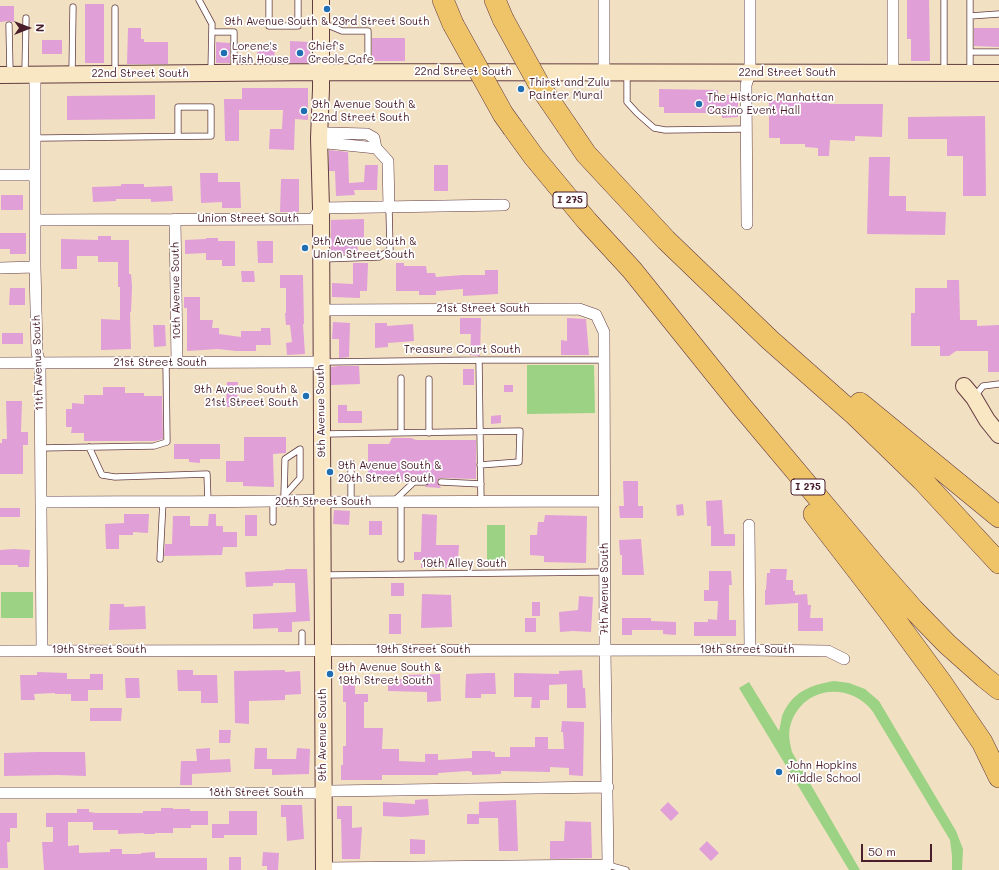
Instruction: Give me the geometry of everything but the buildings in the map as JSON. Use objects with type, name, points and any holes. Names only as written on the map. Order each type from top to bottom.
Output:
[{"type":"highway","name":"I 275","points":[[443,0],[453,24],[503,114],[534,157],[587,221],[632,270],[742,408],[903,597],[947,644],[999,689]]},
{"type":"highway","points":[[495,0],[503,19],[541,88],[586,154],[666,240],[770,340],[856,416],[906,465],[999,564]]},
{"type":"highway","points":[[666,240],[784,340],[999,517]]},
{"type":"highway","points":[[632,270],[780,470],[888,610],[941,682],[982,742],[999,777]]},
{"type":"street","name":"9th Avenue South","points":[[321,0],[321,362],[324,869]]},
{"type":"street","points":[[604,0],[604,72]]},
{"type":"street","points":[[747,224],[746,85],[750,73],[750,0]]},
{"type":"street","points":[[893,0],[893,73]]},
{"type":"street","name":"22nd Street South","points":[[17,75],[321,72],[999,73]]},
{"type":"street","name":"11th Avenue South","points":[[17,75],[35,138],[35,267],[37,353],[40,363],[42,650]]},
{"type":"street","points":[[321,138],[327,143],[376,148],[388,161],[389,208]]},
{"type":"street","points":[[0,175],[35,175]]},
{"type":"street","points":[[321,208],[504,205]]},
{"type":"street","name":"Union Street South","points":[[35,220],[313,219],[321,208]]},
{"type":"street","name":"10th Avenue South","points":[[171,362],[175,219]]},
{"type":"street","points":[[0,268],[35,267]]},
{"type":"street","name":"21st Street South","points":[[321,310],[579,309],[596,314]]},
{"type":"street","name":"7th Avenue South","points":[[596,314],[604,332],[606,572],[605,650],[608,867]]},
{"type":"street","name":"21st Street South","points":[[0,363],[321,362]]},
{"type":"street","points":[[969,392],[987,420],[999,434]]},
{"type":"street","name":"20th Street South","points":[[41,502],[208,502],[281,499],[322,500],[329,502],[605,500]]},
{"type":"street","points":[[749,525],[750,650]]},
{"type":"street","name":"19th Street South","points":[[0,651],[750,650],[828,651],[844,659]]},
{"type":"street","name":"18th Street South","points":[[0,793],[315,793],[324,791],[608,787]]},
{"type":"street","points":[[324,869],[608,867]]},
{"type":"lane","points":[[198,0],[212,24],[211,74]]},
{"type":"lane","points":[[268,0],[269,26],[298,26],[298,0]]},
{"type":"lane","points":[[944,0],[944,73]]},
{"type":"lane","points":[[970,0],[970,73]]},
{"type":"lane","points":[[72,75],[73,7]]},
{"type":"lane","points":[[115,8],[115,74]]},
{"type":"lane","points":[[970,16],[999,14]]},
{"type":"lane","points":[[17,75],[26,18]]},
{"type":"lane","points":[[9,25],[17,75]]},
{"type":"lane","points":[[321,26],[330,26],[342,31],[368,31],[368,73]]},
{"type":"lane","points":[[212,32],[234,32],[234,73]]},
{"type":"lane","points":[[970,52],[999,52]]},
{"type":"lane","points":[[626,72],[627,102],[654,128],[665,130],[746,130]]},
{"type":"lane","points":[[35,138],[211,136],[211,107],[178,107],[178,136]]},
{"type":"lane","points":[[321,259],[379,257],[390,250],[389,208]]},
{"type":"lane","points":[[479,360],[481,502]]},
{"type":"lane","name":"Treasure Court South","points":[[321,362],[604,360]]},
{"type":"lane","points":[[40,448],[154,446],[167,442],[171,362]]},
{"type":"lane","points":[[401,378],[401,433]]},
{"type":"lane","points":[[429,379],[429,433]]},
{"type":"lane","points":[[969,392],[983,386],[999,384]]},
{"type":"lane","points":[[322,434],[520,432],[519,462],[480,465]]},
{"type":"lane","points":[[89,447],[102,475],[207,474],[208,502]]},
{"type":"lane","points":[[273,522],[281,499],[285,459],[300,449],[300,478],[281,499]]},
{"type":"lane","points":[[351,462],[351,502]]},
{"type":"lane","points":[[402,559],[397,502],[414,482],[425,482]]},
{"type":"lane","points":[[441,482],[480,484]]},
{"type":"lane","points":[[160,559],[163,501]]},
{"type":"lane","name":"19th Alley South","points":[[323,575],[606,572]]},
{"type":"lane","points":[[302,633],[302,650]]},
{"type":"lane","points":[[608,867],[626,870]]},
{"type":"green space","points":[[527,365],[594,365],[595,413],[527,414]]},
{"type":"green space","points":[[487,525],[505,525],[505,564],[487,564]]},
{"type":"green space","points":[[1,592],[33,592],[33,618],[1,618]]},
{"type":"green space","points":[[834,681],[849,683],[865,689],[879,701],[956,831],[963,849],[962,870],[952,870],[950,840],[873,712],[863,702],[851,695],[839,692],[826,692],[814,696],[804,703],[795,714],[789,733],[792,752],[860,870],[849,870],[739,688],[749,682],[779,731],[782,716],[786,708],[797,695],[817,685]]},
{"type":"place","name":"9th Avenue South & 23rd Street South","points":[[327,9]]},
{"type":"place","name":"Lorene's Fish House","points":[[224,53]]},
{"type":"place","name":"Chief's Creole Cafe","points":[[300,53]]},
{"type":"place","name":"Thirst and Zulu Painter Mural","points":[[521,89]]},
{"type":"place","name":"The Historic Manhattan Casino Event Hall","points":[[699,104]]},
{"type":"place","name":"9th Avenue South & 22nd Street South","points":[[304,111]]},
{"type":"place","name":"9th Avenue South & Union Street South","points":[[305,248]]},
{"type":"place","name":"9th Avenue South & 21st Street South","points":[[306,396]]},
{"type":"place","name":"9th Avenue South & 20th Street South","points":[[330,472]]},
{"type":"place","name":"9th Avenue South & 19th Street South","points":[[330,674]]},
{"type":"place","name":"John Hopkins Middle School","points":[[779,772]]}]
